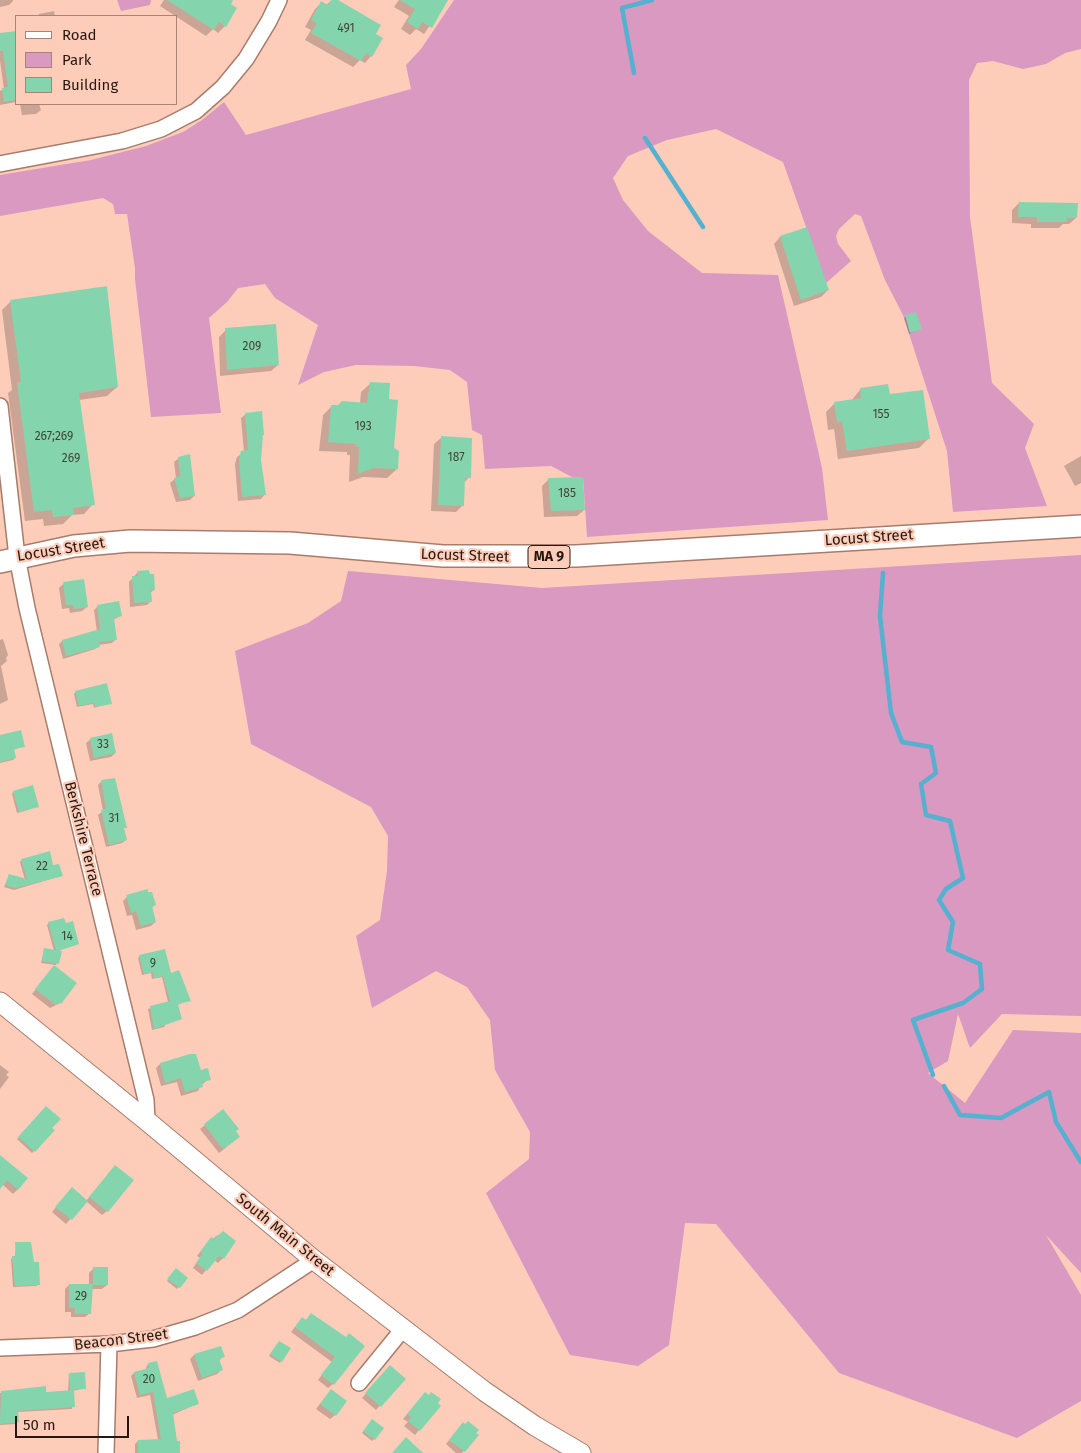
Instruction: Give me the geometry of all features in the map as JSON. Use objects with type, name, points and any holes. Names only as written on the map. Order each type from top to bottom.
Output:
[{"type":"highway","name":"Locust Street","points":[[9,559],[101,543],[153,540],[290,543],[443,556],[576,556],[1081,526]]},
{"type":"main road","name":"South Main Street","points":[[0,1002],[314,1260],[492,1396],[535,1426],[581,1453]]},
{"type":"street","points":[[0,164],[122,141],[161,128],[196,111],[223,87],[246,59],[269,21],[279,0]]},
{"type":"street","name":"Berkshire Terrace","points":[[0,406],[9,559],[33,636],[146,1100],[147,1121]]},
{"type":"street","name":"Beacon Street","points":[[0,1348],[109,1344],[153,1338],[178,1332],[238,1310],[314,1260]]},
{"type":"street","points":[[359,1383],[404,1329]]},
{"type":"street","points":[[106,1453],[109,1344]]},
{"type":"green space","points":[[117,0],[151,0],[150,5],[121,11]]},
{"type":"green space","points":[[454,0],[1081,0],[1081,49],[1065,53],[1046,64],[1023,69],[993,61],[977,63],[969,80],[970,217],[992,383],[1034,424],[1025,448],[1047,506],[953,512],[947,451],[903,315],[885,280],[861,216],[855,214],[839,229],[836,236],[838,244],[851,261],[826,283],[783,162],[716,129],[667,140],[628,156],[613,178],[623,200],[648,231],[702,273],[778,275],[822,468],[828,520],[587,537],[583,477],[572,477],[551,466],[485,469],[482,435],[472,430],[467,382],[450,370],[414,366],[356,365],[324,372],[298,385],[318,325],[275,298],[265,284],[238,288],[227,302],[209,318],[221,413],[151,417],[135,268],[127,214],[115,214],[113,204],[103,198],[0,216],[0,175],[91,160],[146,146],[183,132],[202,120],[224,102],[246,135],[411,89],[406,65],[421,49]]},
{"type":"green space","points":[[1081,555],[1081,1016],[1002,1014],[970,1048],[958,1014],[948,1061],[928,1073],[965,1103],[1013,1030],[1081,1033],[1081,1273],[1046,1235],[1081,1295],[1081,1401],[1017,1438],[839,1373],[716,1224],[685,1223],[669,1345],[638,1366],[570,1355],[486,1193],[529,1159],[530,1132],[495,1070],[490,1020],[467,987],[436,971],[372,1008],[356,936],[380,920],[387,871],[388,836],[371,807],[251,744],[235,651],[308,623],[341,601],[348,571],[542,588]]},
{"type":"building","points":[[167,0],[233,0],[231,4],[237,8],[226,27],[219,22],[214,30]]},
{"type":"building","points":[[331,0],[338,0],[381,25],[376,34],[383,38],[372,57],[366,53],[361,61],[311,33],[317,23],[311,20],[321,1],[328,5]]},
{"type":"building","points":[[400,0],[448,0],[432,28],[422,22],[418,29],[407,22],[415,9]]},
{"type":"building","points":[[15,31],[15,100],[4,102],[2,88],[8,87],[3,51],[0,51],[0,33]]},
{"type":"building","points":[[1019,202],[1078,203],[1077,218],[1067,218],[1067,222],[1037,222],[1037,217],[1018,217]]},
{"type":"building","points":[[807,227],[829,290],[801,300],[780,236]]},
{"type":"building","points":[[107,286],[118,387],[79,393],[95,505],[73,508],[74,515],[53,517],[52,510],[34,512],[17,383],[21,382],[10,300]]},
{"type":"building","points":[[916,312],[922,329],[910,333],[905,315]]},
{"type":"building","points":[[276,324],[279,365],[227,370],[225,328]]},
{"type":"building","points":[[370,382],[390,383],[389,399],[398,400],[394,448],[399,451],[398,469],[373,468],[358,474],[359,447],[355,446],[356,444],[328,442],[331,405],[338,405],[342,401],[367,403]]},
{"type":"building","points":[[888,384],[890,394],[923,390],[930,439],[847,451],[842,421],[837,422],[834,402],[861,398],[860,388]]},
{"type":"building","points":[[262,411],[264,435],[261,460],[266,495],[242,497],[239,459],[241,451],[248,450],[245,413]]},
{"type":"building","points":[[441,436],[472,438],[471,478],[465,478],[464,506],[438,505]]},
{"type":"building","points":[[190,454],[195,496],[180,498],[174,478],[180,476],[178,457]]},
{"type":"building","points":[[583,477],[585,510],[551,511],[548,478]]},
{"type":"building","points":[[149,570],[150,574],[154,574],[155,590],[151,590],[152,602],[134,603],[132,576],[138,576],[137,571]]},
{"type":"building","points":[[84,579],[88,607],[74,609],[73,605],[66,605],[63,582]]},
{"type":"building","points":[[119,601],[122,616],[114,618],[117,640],[99,642],[100,647],[66,656],[62,640],[100,629],[97,605]]},
{"type":"building","points":[[107,683],[112,704],[95,707],[94,703],[79,706],[75,691]]},
{"type":"building","points":[[21,730],[25,747],[14,749],[16,758],[0,762],[0,735]]},
{"type":"building","points":[[112,733],[116,753],[94,758],[90,738]]},
{"type":"building","points":[[115,778],[127,828],[124,828],[127,840],[109,845],[101,810],[106,809],[101,780]]},
{"type":"building","points":[[33,785],[39,807],[19,812],[13,791]]},
{"type":"building","points":[[50,851],[53,865],[59,864],[63,876],[16,888],[5,885],[9,874],[27,879],[21,859]]},
{"type":"building","points":[[148,889],[148,892],[152,892],[156,905],[152,906],[156,922],[141,926],[136,911],[131,913],[126,895]]},
{"type":"building","points":[[64,918],[66,923],[73,921],[79,944],[58,951],[62,951],[59,964],[42,961],[44,948],[56,950],[48,922]]},
{"type":"building","points":[[165,949],[171,973],[179,970],[191,1001],[178,1004],[182,1019],[154,1029],[150,1006],[170,1001],[163,976],[154,978],[153,972],[144,974],[139,955]]},
{"type":"building","points":[[54,965],[77,983],[61,1004],[58,1002],[56,1005],[35,989]]},
{"type":"building","points":[[196,1054],[201,1070],[208,1068],[211,1080],[202,1082],[203,1087],[185,1092],[181,1078],[165,1083],[160,1063]]},
{"type":"building","points":[[46,1106],[61,1119],[52,1128],[55,1130],[35,1152],[18,1137]]},
{"type":"building","points":[[223,1109],[239,1129],[236,1131],[240,1137],[223,1149],[204,1124]]},
{"type":"building","points":[[0,1155],[28,1178],[18,1190],[7,1180],[0,1189]]},
{"type":"building","points":[[115,1165],[134,1180],[108,1212],[89,1197]]},
{"type":"building","points":[[72,1187],[88,1201],[72,1220],[55,1207]]},
{"type":"building","points":[[223,1231],[236,1241],[224,1259],[219,1256],[207,1271],[196,1263],[203,1253],[200,1252],[211,1237],[214,1239]]},
{"type":"building","points":[[15,1242],[31,1242],[34,1262],[39,1262],[40,1285],[15,1286],[12,1256],[16,1256]]},
{"type":"building","points":[[93,1267],[108,1267],[108,1285],[93,1285]]},
{"type":"building","points":[[176,1268],[188,1278],[180,1288],[167,1279]]},
{"type":"building","points":[[69,1284],[93,1284],[91,1314],[75,1314],[75,1308],[69,1308]]},
{"type":"building","points":[[311,1313],[346,1337],[349,1333],[365,1346],[334,1385],[321,1375],[335,1357],[295,1327],[302,1317],[306,1320]]},
{"type":"building","points":[[279,1341],[291,1348],[282,1362],[270,1354]]},
{"type":"building","points":[[221,1346],[225,1357],[219,1359],[223,1370],[202,1378],[194,1354]]},
{"type":"building","points":[[157,1361],[167,1398],[194,1389],[199,1404],[173,1413],[177,1441],[180,1441],[180,1453],[138,1453],[138,1440],[161,1439],[153,1392],[140,1395],[134,1372],[149,1368],[148,1363]]},
{"type":"building","points":[[390,1365],[406,1379],[381,1407],[365,1393]]},
{"type":"building","points":[[85,1372],[86,1389],[70,1390],[69,1373]]},
{"type":"building","points":[[46,1386],[46,1392],[74,1390],[75,1407],[18,1411],[19,1422],[0,1424],[1,1391]]},
{"type":"building","points":[[331,1389],[347,1401],[336,1416],[320,1404]]},
{"type":"building","points":[[425,1392],[429,1395],[431,1392],[441,1399],[438,1403],[441,1406],[420,1431],[408,1421],[411,1417],[407,1414]]},
{"type":"building","points":[[372,1419],[384,1428],[375,1440],[363,1431]]},
{"type":"building","points":[[468,1421],[479,1430],[476,1433],[479,1435],[465,1452],[449,1440],[463,1422],[465,1424]]},
{"type":"building","points":[[406,1437],[423,1453],[392,1453]]},
{"type":"waterway","points":[[634,73],[622,8],[652,0]]},
{"type":"waterway","points":[[645,138],[703,227]]},
{"type":"waterway","points":[[883,573],[880,616],[891,713],[902,742],[931,747],[936,773],[921,784],[926,815],[950,821],[963,878],[946,889],[939,900],[953,922],[948,950],[980,964],[982,989],[963,1003],[913,1020],[933,1075]]},
{"type":"waterway","points":[[944,1086],[960,1115],[1001,1118],[1049,1092],[1056,1122],[1081,1162]]}]
